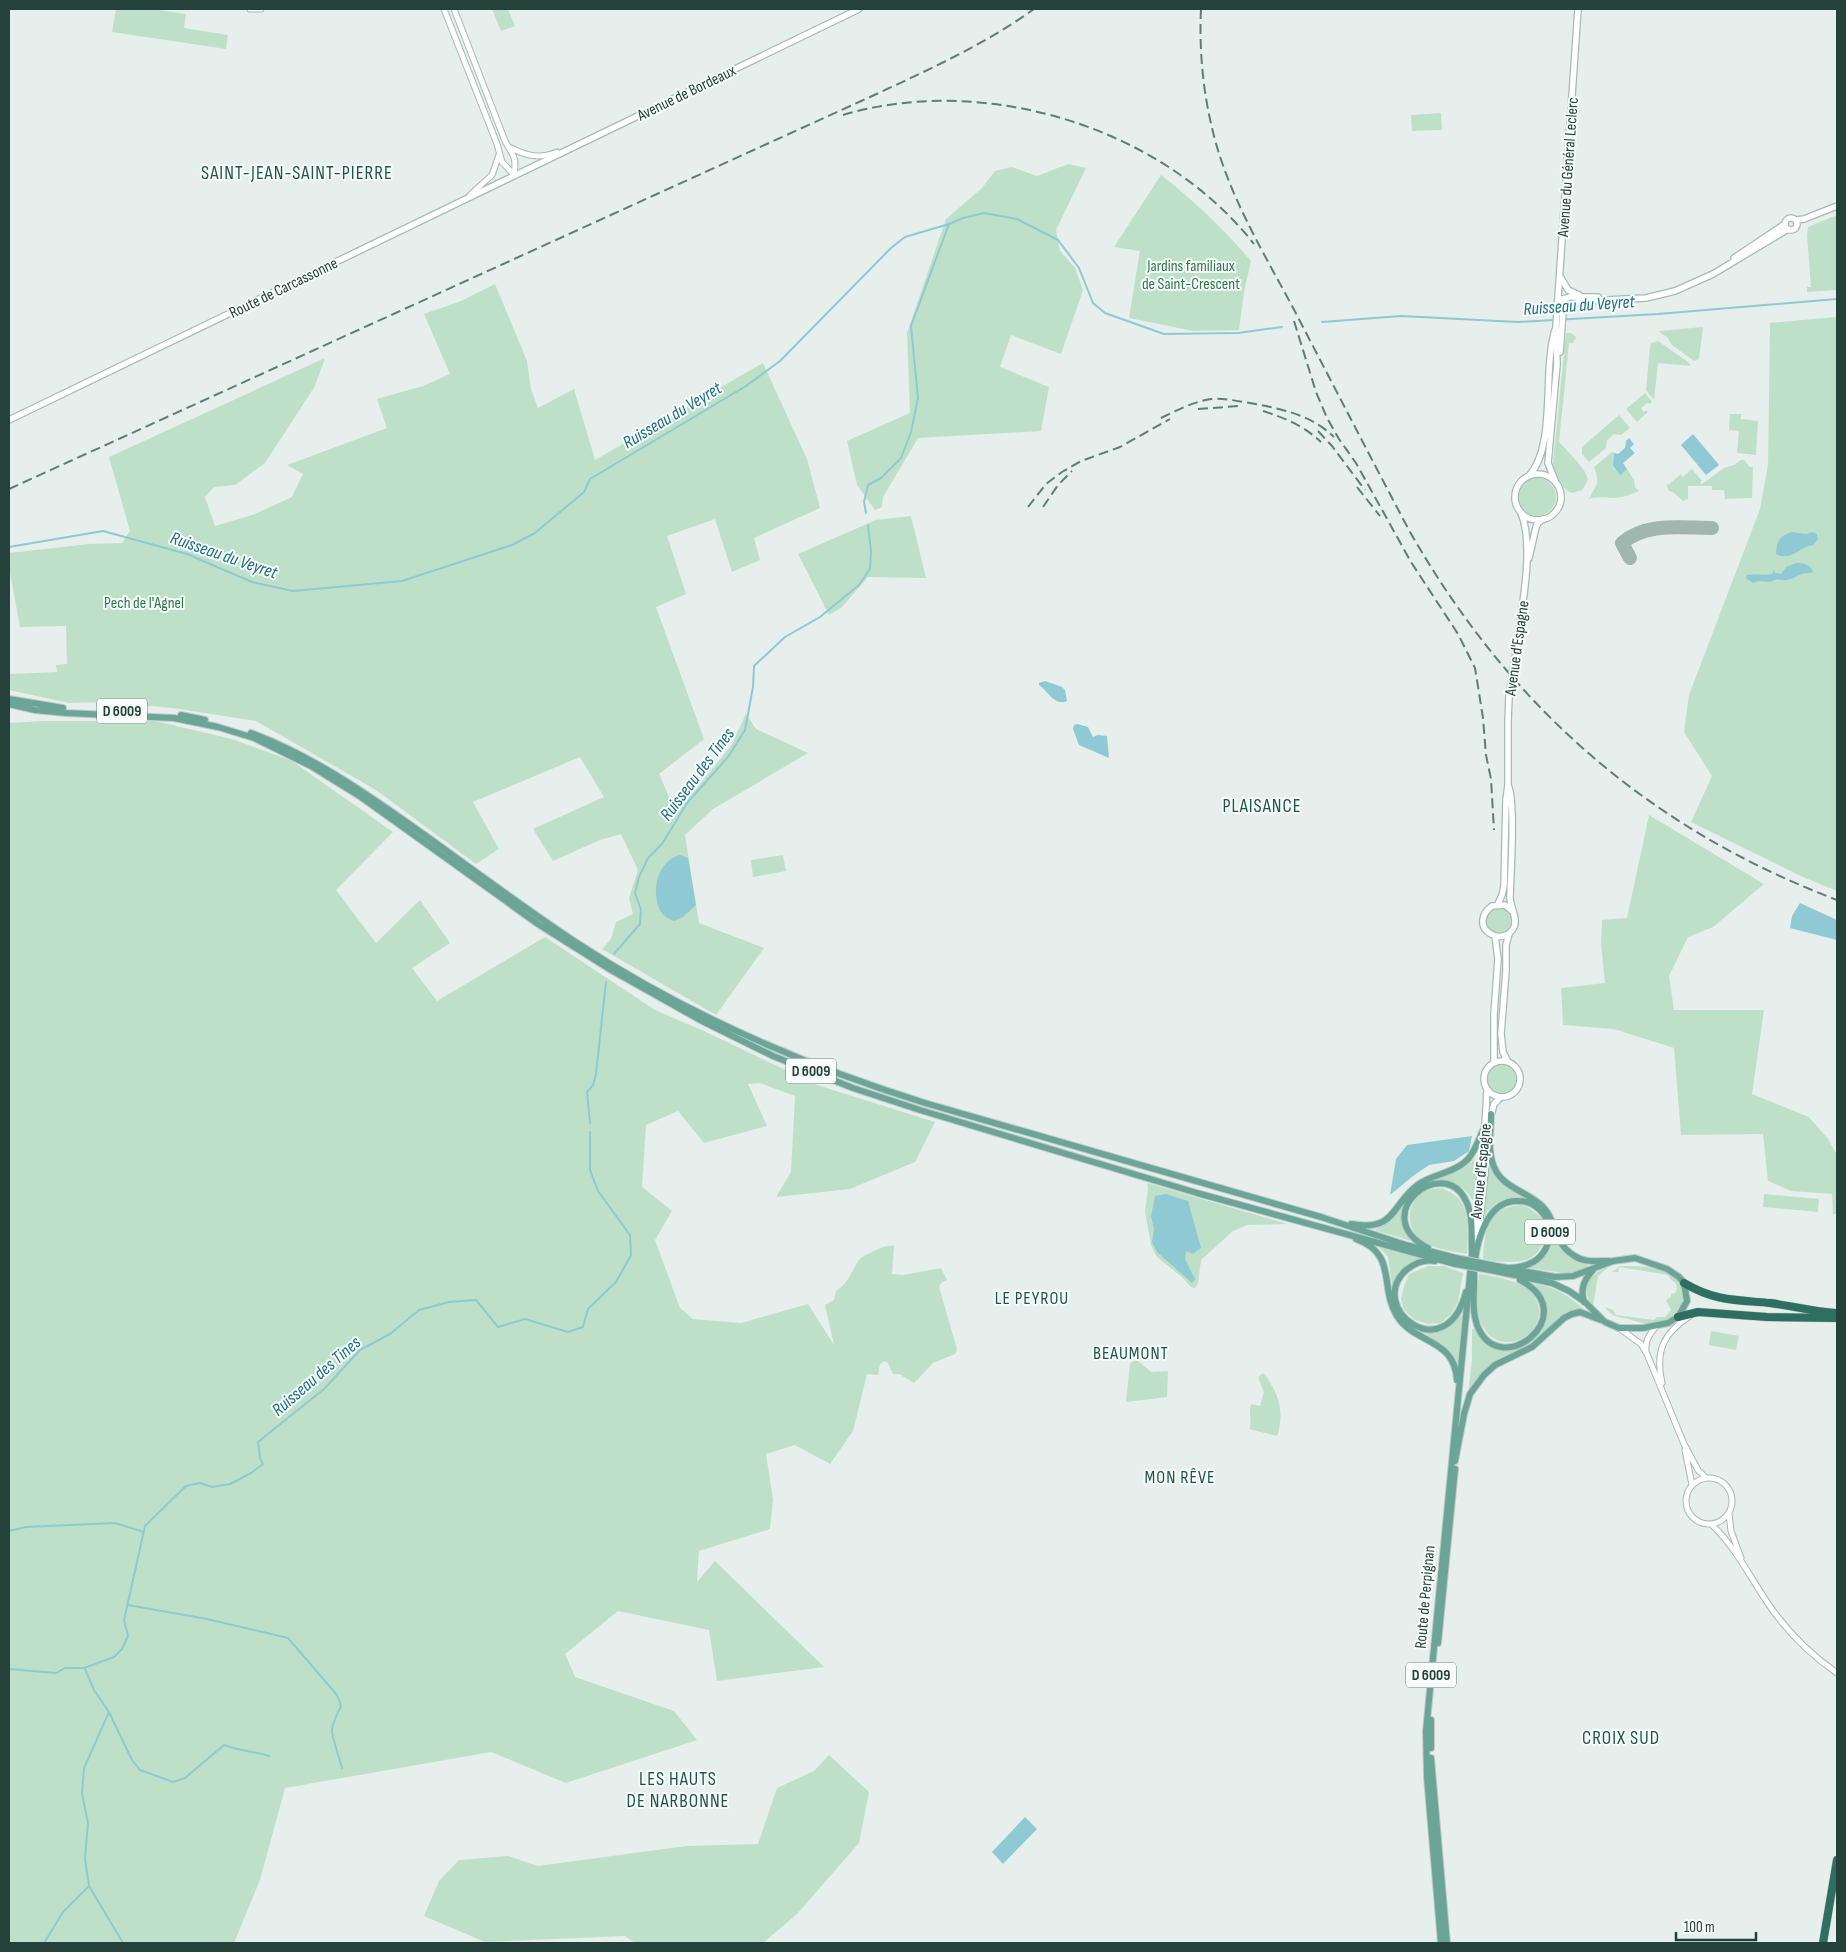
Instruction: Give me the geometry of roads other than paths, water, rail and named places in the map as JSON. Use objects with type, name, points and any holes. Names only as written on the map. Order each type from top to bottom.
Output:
[{"type":"highway","points":[[1684,1284],[1712,1297],[1772,1304],[1837,1320]]},
{"type":"highway","points":[[1678,1317],[1698,1312],[1767,1317],[1837,1312]]},
{"type":"highway","points":[[1823,1943],[1837,1860]]},
{"type":"main road","name":"Avenue de Bordeaux","points":[[514,175],[859,9]]},
{"type":"main road","name":"Avenue du Général Leclerc","points":[[1556,483],[1548,463],[1557,364],[1560,312],[1558,300],[1578,9]]},
{"type":"main road","name":"Route de Carcassonne","points":[[9,419],[514,175]]},
{"type":"main road","points":[[1787,226],[1794,229],[1797,223],[1837,207]]},
{"type":"main road","points":[[1787,226],[1787,220],[1790,218],[1797,223]]},
{"type":"main road","points":[[1558,300],[1570,297],[1645,295],[1674,288],[1712,271],[1787,226]]},
{"type":"main road","points":[[1560,312],[1571,303],[1646,298],[1675,291],[1713,274],[1787,226]]},
{"type":"main road","points":[[1560,276],[1568,290],[1588,297]]},
{"type":"main road","name":"Avenue du Général Leclerc","points":[[1529,476],[1537,466],[1543,447],[1551,341],[1559,326]]},
{"type":"main road","points":[[1527,568],[1538,523],[1554,513],[1560,498],[1556,483],[1544,475],[1529,476],[1522,480],[1517,487],[1516,504],[1520,511],[1531,519],[1544,519]]},
{"type":"main road","name":"Avenue d'Espagne","points":[[1498,904],[1504,886],[1510,696],[1527,568],[1525,525],[1520,511]]},
{"type":"main road","name":"D 6009","points":[[9,699],[35,705],[66,708],[176,714],[218,723],[259,736],[304,756],[352,785],[592,952],[646,984],[764,1043],[890,1092],[1321,1218],[1406,1245],[1438,1253],[1455,1261]]},
{"type":"main road","name":"D 6009","points":[[9,704],[35,710],[66,713],[174,718],[218,727],[254,738],[311,766],[361,797],[538,924],[611,970],[702,1021],[766,1052],[853,1088],[1197,1193],[1336,1232],[1490,1268],[1512,1276],[1552,1283],[1569,1291],[1585,1302],[1605,1322],[1619,1328],[1656,1326],[1668,1323],[1678,1317]]},
{"type":"main road","name":"Avenue d'Espagne","points":[[1508,785],[1511,790],[1510,898],[1512,911]]},
{"type":"main road","points":[[1495,936],[1498,959],[1494,1014],[1494,1063],[1486,1072],[1484,1082],[1491,1093],[1501,1097],[1512,1094],[1520,1083],[1517,1070],[1508,1062],[1503,1052],[1501,1034],[1506,945],[1509,934],[1515,925],[1515,920],[1512,911],[1504,905],[1498,904],[1486,910],[1483,919],[1485,929],[1495,936],[1509,934]]},
{"type":"main road","points":[[1494,1063],[1508,1062]]},
{"type":"main road","name":"Avenue d'Espagne","points":[[1474,1254],[1487,1089]]},
{"type":"main road","name":"Avenue d'Espagne","points":[[1474,1254],[1491,1114],[1494,1104],[1501,1097]]},
{"type":"main road","points":[[1491,1114],[1490,1154],[1497,1174],[1504,1181],[1538,1201],[1546,1209],[1557,1238],[1573,1255],[1585,1261],[1613,1261]]},
{"type":"main road","points":[[1321,1218],[1367,1227],[1388,1219],[1410,1190],[1421,1182],[1462,1165],[1476,1150],[1485,1126]]},
{"type":"main road","points":[[1438,1253],[1419,1243],[1414,1238],[1409,1232],[1405,1217],[1408,1200],[1418,1191],[1428,1185],[1442,1184],[1453,1187],[1466,1199],[1470,1212],[1474,1254]]},
{"type":"main road","name":"D 6009","points":[[1474,1254],[1489,1216],[1498,1206],[1510,1201],[1529,1203],[1540,1210],[1547,1220],[1549,1241],[1540,1258],[1530,1264],[1506,1268],[1490,1268]]},
{"type":"main road","name":"D 6009","points":[[1336,1232],[1360,1241],[1378,1252],[1384,1266],[1392,1304],[1398,1317],[1407,1327],[1443,1349],[1452,1359],[1457,1377],[1457,1406]]},
{"type":"main road","name":"Route de Perpignan","points":[[1441,1943],[1427,1777],[1426,1731],[1457,1406],[1474,1254]]},
{"type":"main road","name":"D 6009","points":[[1506,1268],[1555,1277],[1572,1276],[1594,1270],[1613,1261],[1635,1258],[1667,1269],[1679,1277],[1684,1284]]},
{"type":"main road","points":[[1455,1261],[1428,1260],[1414,1264],[1405,1271],[1399,1279],[1395,1290],[1399,1311],[1406,1320],[1419,1327],[1434,1329],[1444,1326],[1455,1319],[1462,1308],[1472,1272]]},
{"type":"main road","points":[[1585,1302],[1582,1295],[1585,1280],[1594,1270]]},
{"type":"main road","points":[[1472,1272],[1474,1311],[1478,1326],[1484,1338],[1493,1344],[1504,1347],[1529,1340],[1538,1332],[1543,1313],[1539,1296],[1534,1288],[1512,1276]]},
{"type":"main road","name":"Route de Perpignan","points":[[1448,1943],[1432,1784],[1431,1727],[1472,1272]]},
{"type":"main road","points":[[1678,1317],[1687,1301],[1684,1284]]},
{"type":"main road","points":[[1455,1461],[1470,1394],[1484,1375],[1499,1363],[1532,1347],[1564,1318],[1572,1314],[1580,1312],[1605,1322]]},
{"type":"street","points":[[250,9],[261,9]]},
{"type":"street","points":[[444,9],[504,166],[514,175]]},
{"type":"street","points":[[454,9],[505,141],[511,148],[515,160],[514,175]]},
{"type":"street","points":[[483,109],[491,105]]},
{"type":"street","points":[[511,148],[524,154],[540,157],[572,147]]},
{"type":"street","points":[[468,197],[492,175],[499,154]]},
{"type":"street","points":[[1664,1395],[1659,1357],[1663,1343],[1678,1324],[1698,1312]]},
{"type":"street","points":[[1646,1354],[1645,1344],[1647,1337],[1656,1326]]},
{"type":"street","points":[[1619,1328],[1641,1344],[1684,1444],[1698,1470],[1706,1478],[1722,1481],[1729,1488],[1732,1497],[1732,1506],[1729,1514],[1731,1532],[1742,1563]]},
{"type":"street","points":[[1684,1444],[1692,1485]]},
{"type":"street","points":[[1706,1478],[1692,1485],[1687,1494],[1686,1503],[1688,1511],[1700,1523],[1712,1525],[1719,1523],[1729,1514]]},
{"type":"street","points":[[1712,1525],[1724,1536],[1764,1598],[1787,1628],[1812,1653],[1837,1673]]},
{"type":"water","points":[[1693,434],[1719,465],[1706,475],[1681,445]]},
{"type":"water","points":[[1629,438],[1634,444],[1630,448],[1635,453],[1623,463],[1627,469],[1620,475],[1613,466],[1614,453],[1618,454],[1625,448],[1626,441]]},
{"type":"water","points":[[1791,532],[1806,534],[1812,532],[1817,534],[1818,539],[1813,545],[1791,555],[1782,556],[1776,554],[1779,540]]},
{"type":"water","points":[[1796,563],[1806,564],[1813,571],[1787,580],[1777,579],[1771,582],[1758,581],[1753,583],[1746,578],[1750,574],[1772,574],[1774,570],[1775,573],[1781,574],[1786,567]]},
{"type":"water","points":[[1045,681],[1062,687],[1065,690],[1067,701],[1059,702],[1052,698],[1039,685],[1039,683]]},
{"type":"water","points":[[1074,725],[1088,727],[1093,737],[1098,735],[1107,736],[1109,758],[1079,745],[1073,729]]},
{"type":"water","points":[[680,855],[688,858],[696,905],[683,917],[674,921],[665,917],[661,912],[656,896],[656,887],[661,871],[666,864],[672,858]]},
{"type":"water","points":[[1800,903],[1837,920],[1837,940],[1790,928],[1792,916]]},
{"type":"water","points":[[1472,1136],[1469,1151],[1454,1161],[1429,1165],[1390,1195],[1396,1159],[1407,1145]]},
{"type":"water","points":[[1166,1194],[1188,1201],[1201,1248],[1193,1254],[1186,1251],[1185,1259],[1195,1279],[1192,1283],[1157,1252],[1152,1242],[1154,1229],[1151,1216],[1155,1196]]},
{"type":"water","points":[[1025,1817],[1037,1829],[1003,1864],[992,1852]]},
{"type":"waterway","name":"Ruisseau du Veyret","points":[[9,547],[103,531],[187,554],[252,582],[293,591],[402,581],[512,545],[535,533],[584,492],[590,479],[746,386],[780,361],[891,248],[905,237],[984,213],[1017,219],[1058,240],[1079,268],[1093,303],[1105,313],[1164,334],[1238,333],[1282,327]]},
{"type":"waterway","name":"Ruisseau des Tines","points":[[866,513],[864,502],[868,485],[881,478],[901,458],[911,432],[918,398],[911,326],[949,224]]},
{"type":"waterway","name":"Ruisseau du Veyret","points":[[1322,322],[1401,316],[1518,322],[1658,314],[1837,299]]},
{"type":"waterway","name":"Ruisseau des Tines","points":[[614,954],[640,924],[641,910],[635,893],[639,877],[648,858],[662,844],[687,803],[728,757],[745,730],[753,687],[754,666],[785,637],[820,617],[859,585],[870,569],[871,551],[868,525]]},
{"type":"waterway","name":"Ruisseau des Tines","points":[[590,1123],[587,1092],[593,1085],[596,1074],[606,982]]},
{"type":"waterway","name":"Ruisseau des Tines","points":[[9,1669],[56,1673],[65,1668],[84,1668],[114,1657],[122,1649],[128,1636],[124,1620],[145,1526],[186,1486],[200,1483],[212,1487],[230,1484],[263,1464],[260,1458],[258,1442],[324,1389],[360,1350],[390,1334],[419,1310],[449,1302],[476,1300],[498,1327],[525,1319],[568,1332],[583,1327],[588,1309],[616,1282],[631,1255],[630,1235],[598,1191],[590,1170],[590,1132]]},
{"type":"waterway","points":[[9,1531],[26,1527],[115,1523],[144,1532]]},
{"type":"waterway","points":[[128,1605],[207,1619],[288,1638],[337,1695],[341,1706],[333,1723],[332,1732],[342,1768]]},
{"type":"waterway","points":[[85,1669],[94,1690],[109,1712],[84,1768],[82,1794],[88,1823],[85,1859],[89,1886],[123,1943]]},
{"type":"waterway","points":[[109,1712],[132,1760],[140,1770],[173,1782],[185,1778],[224,1745],[269,1756]]},
{"type":"waterway","points":[[44,1943],[63,1912],[89,1886]]},
{"type":"railway","points":[[9,489],[870,97],[975,46],[1034,9]]},
{"type":"railway","points":[[1201,9],[1201,55],[1204,86],[1213,132],[1220,158],[1230,183],[1252,232],[1410,532],[1449,595],[1492,653],[1539,706],[1590,755],[1645,798],[1705,837],[1768,871],[1837,900]]},
{"type":"railway","points":[[843,115],[898,104],[954,101],[1011,107],[1067,120],[1121,141],[1171,169],[1216,203],[1254,244]]},
{"type":"railway","points":[[1294,321],[1316,392],[1327,418],[1356,463],[1411,562],[1458,634],[1475,668],[1483,718],[1486,755],[1491,779],[1494,830]]},
{"type":"railway","points":[[1161,418],[1198,402],[1211,399],[1226,399],[1284,410],[1315,423],[1334,437]]},
{"type":"railway","points":[[1198,409],[1238,406]]},
{"type":"railway","points":[[1263,411],[1294,423],[1308,431],[1321,442]]},
{"type":"railway","points":[[1028,507],[1046,484],[1062,472],[1081,461],[1120,447],[1170,419]]},
{"type":"railway","points":[[1318,431],[1332,446],[1365,490]]},
{"type":"railway","points":[[1043,507],[1058,485],[1072,471]]},
{"type":"railway","points":[[1357,487],[1380,516]]},
{"type":"district","name":"SAINT-JEAN-SAINT-PIERRE","points":[[297,172]]},
{"type":"district","name":"PLAISANCE","points":[[1262,805]]},
{"type":"district","name":"LE PEYROU","points":[[1032,1298]]},
{"type":"district","name":"BEAUMONT","points":[[1131,1353]]},
{"type":"district","name":"MON RÊVE","points":[[1180,1477]]},
{"type":"district","name":"CROIX SUD","points":[[1621,1737]]},
{"type":"district","name":"LES HAUTS DE NARBONNE","points":[[678,1789]]},
{"type":"park label","name":"Jardins familiaux de Saint-Crescent","points":[[1191,274]]},
{"type":"park label","name":"Pech de l'Agnel","points":[[144,602]]}]
